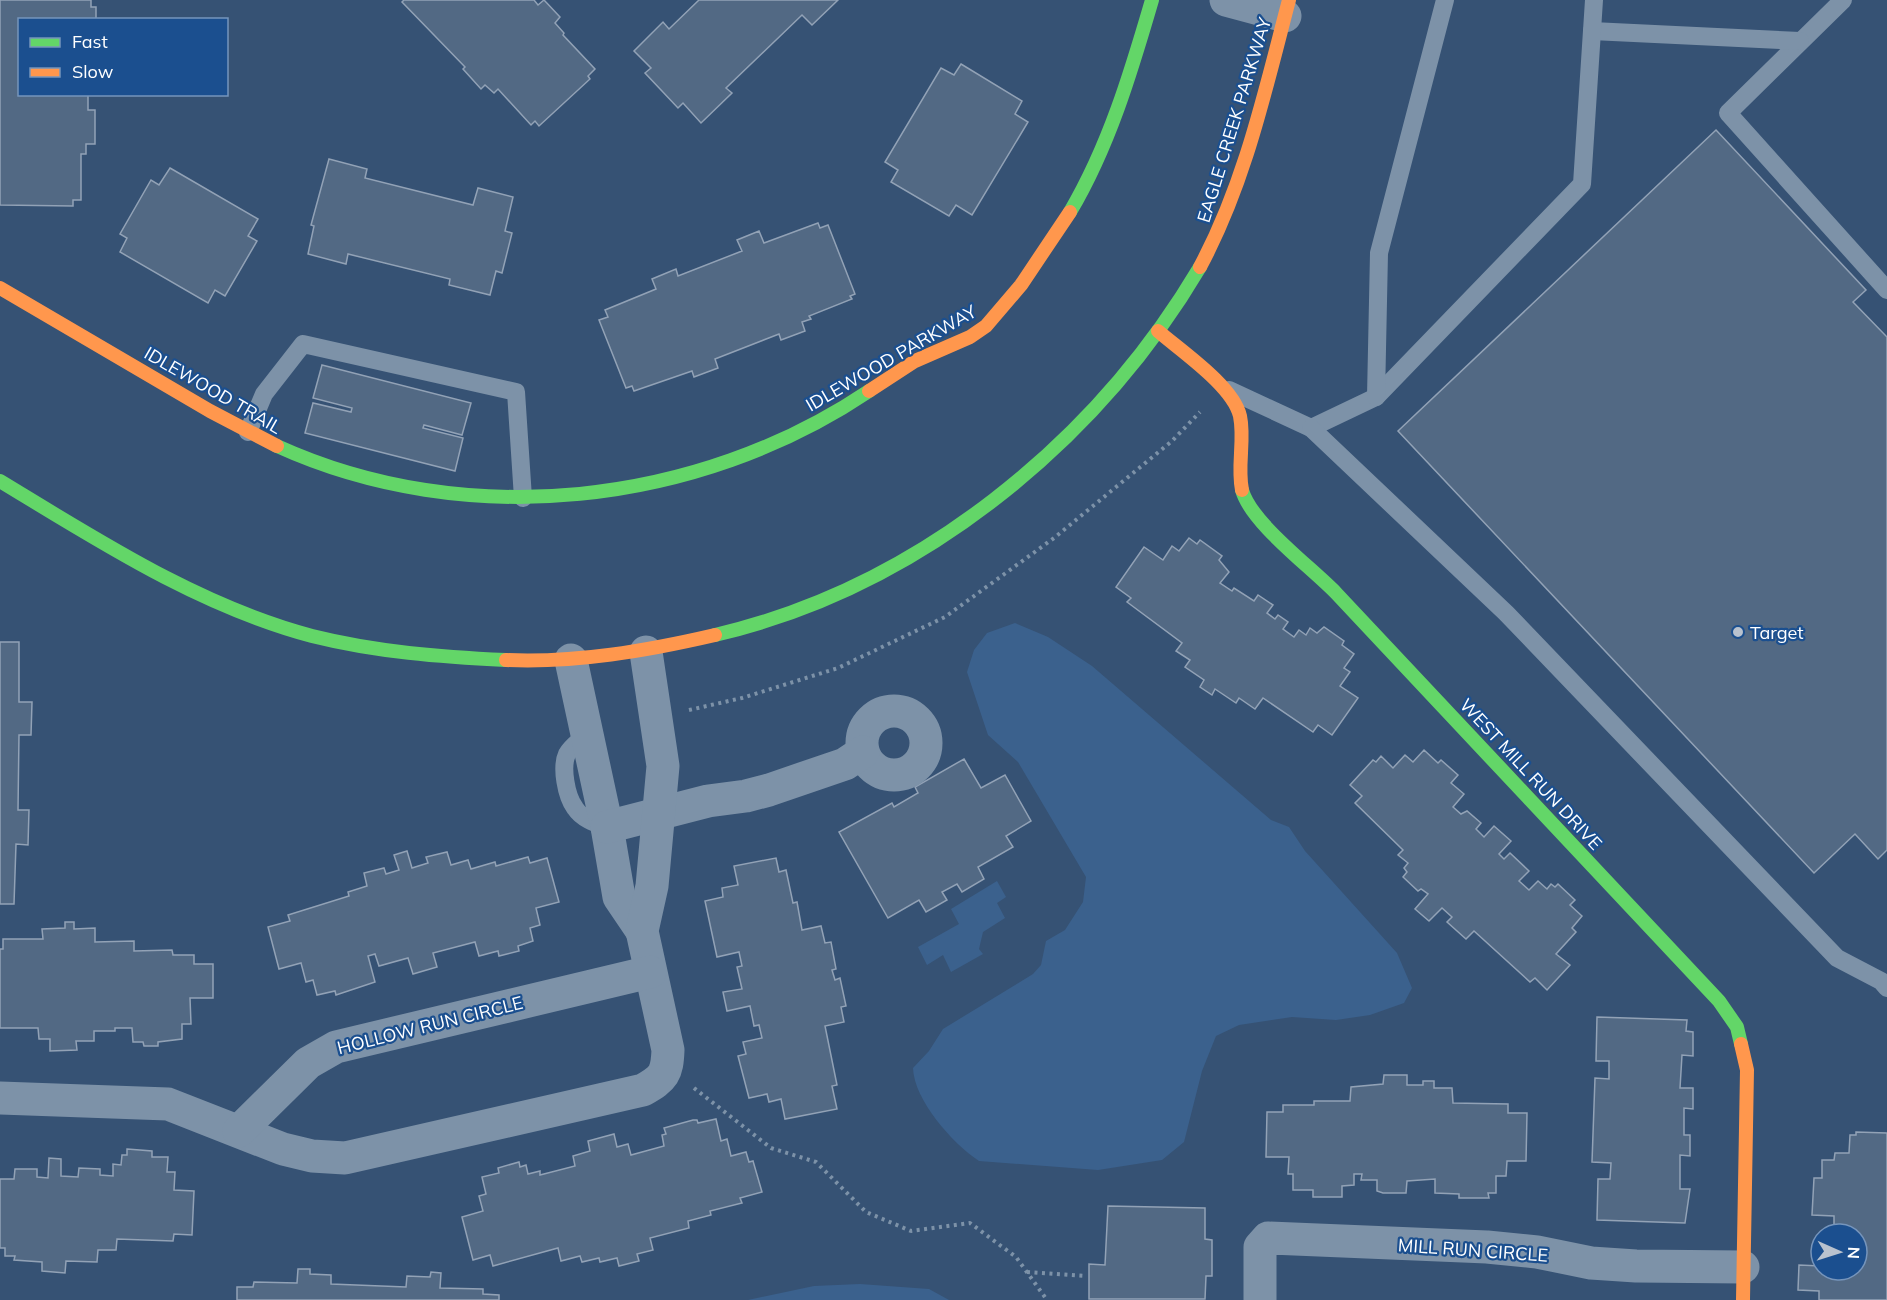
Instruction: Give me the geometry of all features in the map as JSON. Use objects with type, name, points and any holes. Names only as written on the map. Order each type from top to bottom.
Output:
[{"type":"street","name":"IDLEWOOD PARKWAY","points":[[422,490],[523,498],[594,494],[693,474],[749,455],[824,420],[917,360],[984,329],[1059,233],[1090,177],[1119,110],[1152,0]]},
{"type":"street","points":[[1226,0],[1287,8]]},
{"type":"street","name":"EAGLE CREEK PARKWAY","points":[[0,481],[170,581],[238,611],[287,628],[385,652],[484,662],[571,660],[646,652],[733,633],[805,609],[882,573],[918,553],[1001,496],[1059,447],[1101,402],[1158,331],[1186,291],[1222,225],[1245,156],[1287,8]]},
{"type":"street","name":"IDLEWOOD TRAIL","points":[[0,288],[266,442],[337,470],[422,490]]},
{"type":"street","name":"WEST MILL RUN DRIVE","points":[[1158,331],[1222,387],[1234,401],[1240,417],[1241,487],[1245,501],[1257,518],[1332,589],[1719,1001],[1737,1027],[1747,1070],[1743,1300]]},
{"type":"street","points":[[642,931],[652,886],[663,766],[646,652]]},
{"type":"street","points":[[0,1098],[160,1103],[193,1112],[300,1154],[345,1158],[644,1090],[661,1079],[667,1067],[668,1050],[642,931],[619,897],[607,827],[571,660]]},
{"type":"street","points":[[607,827],[708,801],[746,796],[769,790],[845,764],[863,752]]},
{"type":"street","name":"HOLLOW RUN CIRCLE","points":[[239,1131],[308,1063],[336,1047],[650,972]]},
{"type":"street","name":"MILL RUN CIRCLE","points":[[1260,1300],[1260,1247],[1268,1238],[1487,1247],[1626,1266],[1743,1267]]},
{"type":"lane","points":[[1376,397],[1379,253],[1445,0]]},
{"type":"lane","points":[[1311,428],[1376,397],[1582,184],[1594,0]]},
{"type":"lane","points":[[1843,0],[1728,113],[1887,290]]},
{"type":"lane","points":[[1592,31],[1800,41]]},
{"type":"lane","points":[[248,432],[264,394],[303,344],[516,392],[523,498]]},
{"type":"lane","points":[[1222,387],[1311,428],[1506,613],[1837,958],[1881,981],[1887,988]]},
{"type":"path","points":[[657,717],[742,698],[838,668],[945,617],[1054,538],[1172,441],[1222,387]]},
{"type":"path","points":[[667,1067],[771,1148],[816,1162],[866,1212],[911,1231],[970,1223],[1016,1257],[1047,1300]]},
{"type":"path","points":[[1027,1272],[1085,1276]]},
{"type":"water","points":[[1015,623],[1048,637],[1092,666],[1271,820],[1289,827],[1305,851],[1397,953],[1412,988],[1404,1003],[1370,1015],[1336,1020],[1292,1017],[1239,1025],[1216,1036],[1202,1071],[1184,1142],[1162,1160],[1098,1170],[979,1161],[957,1143],[936,1120],[920,1094],[915,1080],[913,1068],[929,1051],[943,1029],[1033,974],[1041,965],[1046,941],[1065,930],[1083,902],[1086,877],[1018,762],[988,735],[967,672],[974,650],[987,633]]},
{"type":"water","points":[[997,881],[1006,897],[997,903],[1005,918],[983,932],[979,949],[983,954],[951,972],[943,955],[927,965],[918,947],[959,924],[951,909]]},
{"type":"water","points":[[860,1284],[929,1289],[949,1300],[748,1300],[814,1286]]},
{"type":"building","points":[[0,0],[91,0],[91,7],[96,7],[96,18],[18,18],[18,96],[88,96],[88,110],[95,110],[95,144],[86,144],[86,154],[81,154],[81,200],[73,200],[73,206],[0,205]]},
{"type":"building","points":[[404,0],[534,0],[538,5],[544,0],[560,17],[555,23],[564,33],[563,35],[595,69],[588,76],[590,79],[539,126],[535,121],[531,125],[498,89],[494,93],[485,85],[481,89],[463,69],[465,67],[402,2]]},
{"type":"building","points":[[699,0],[838,0],[812,25],[802,15],[726,88],[732,93],[701,123],[683,103],[678,108],[645,73],[651,68],[634,51],[663,22],[669,29]]},
{"type":"building","points":[[961,64],[1022,101],[1015,114],[1028,122],[972,215],[956,205],[949,216],[891,182],[898,170],[885,162],[941,68],[954,75]]},
{"type":"building","name":"Target","points":[[1716,130],[1866,290],[1853,302],[1887,337],[1887,850],[1878,859],[1855,834],[1814,873],[1398,431]]},
{"type":"building","points":[[329,159],[367,169],[365,178],[473,205],[478,188],[513,197],[505,231],[512,233],[502,273],[496,271],[490,295],[449,285],[450,279],[348,254],[346,264],[308,254],[314,226],[311,225]]},
{"type":"building","points":[[170,168],[258,219],[248,236],[257,241],[225,296],[215,290],[208,303],[120,252],[127,238],[120,234],[151,180],[159,185]]},
{"type":"building","points":[[818,223],[820,228],[828,225],[855,294],[850,296],[852,299],[809,316],[811,319],[802,322],[805,331],[781,340],[779,334],[715,359],[718,368],[694,377],[692,371],[634,391],[632,386],[626,388],[599,320],[608,317],[605,310],[656,289],[652,279],[676,269],[678,276],[742,251],[737,240],[759,231],[764,243]]},
{"type":"building","points":[[322,365],[471,403],[462,435],[424,425],[423,428],[463,438],[455,471],[305,433],[313,403],[351,412],[352,408],[313,398]]},
{"type":"building","points":[[1189,538],[1197,544],[1200,540],[1222,556],[1219,560],[1229,572],[1220,583],[1232,591],[1234,588],[1254,601],[1258,595],[1273,605],[1267,613],[1275,619],[1278,615],[1288,622],[1283,629],[1294,637],[1299,630],[1306,635],[1310,628],[1317,633],[1324,627],[1344,641],[1342,645],[1354,654],[1344,668],[1350,672],[1340,686],[1358,698],[1332,735],[1318,725],[1313,732],[1263,698],[1255,709],[1239,698],[1236,703],[1215,689],[1212,695],[1200,687],[1204,680],[1185,667],[1190,660],[1176,651],[1182,643],[1127,602],[1131,598],[1116,587],[1144,547],[1163,560],[1172,546],[1179,551]]},
{"type":"building","points":[[0,642],[19,642],[19,702],[32,702],[31,735],[19,735],[18,810],[29,810],[28,845],[16,844],[14,904],[0,904]]},
{"type":"building","points":[[1424,750],[1438,763],[1441,760],[1458,775],[1451,783],[1464,794],[1453,807],[1461,814],[1467,811],[1481,823],[1476,829],[1484,837],[1494,826],[1511,841],[1499,854],[1504,859],[1510,853],[1529,871],[1519,881],[1529,890],[1538,881],[1547,889],[1551,884],[1555,887],[1558,884],[1575,900],[1570,905],[1582,916],[1572,928],[1576,932],[1556,954],[1570,965],[1547,990],[1535,978],[1530,982],[1474,931],[1466,939],[1447,922],[1452,917],[1442,908],[1429,921],[1415,909],[1428,894],[1421,889],[1418,891],[1403,877],[1407,872],[1404,868],[1408,863],[1398,855],[1403,850],[1355,803],[1362,796],[1350,785],[1373,760],[1376,762],[1381,756],[1393,768],[1405,755],[1413,762]]},
{"type":"building","points":[[964,759],[981,788],[1005,775],[1031,821],[1006,836],[1013,847],[978,867],[984,879],[962,892],[957,884],[942,892],[947,900],[926,912],[919,900],[888,918],[839,832],[892,803],[894,807],[918,793],[915,787]]},
{"type":"building","points":[[407,851],[412,868],[428,863],[426,857],[447,852],[451,865],[468,860],[471,869],[495,862],[496,866],[528,857],[530,863],[547,858],[559,902],[536,908],[540,925],[530,928],[533,941],[518,946],[519,951],[499,956],[498,951],[479,956],[475,942],[433,953],[437,967],[413,974],[408,958],[379,966],[375,954],[368,956],[375,982],[336,995],[335,991],[317,995],[313,980],[306,982],[301,963],[279,969],[268,927],[290,921],[288,915],[349,896],[348,892],[367,886],[364,873],[384,868],[386,874],[399,870],[394,855]]},
{"type":"building","points":[[776,858],[779,872],[786,870],[793,903],[797,902],[802,930],[821,926],[825,943],[831,942],[836,969],[832,970],[835,980],[840,978],[846,1006],[841,1007],[844,1022],[825,1026],[837,1085],[832,1086],[837,1109],[785,1119],[781,1099],[769,1102],[767,1094],[749,1098],[738,1056],[746,1054],[743,1042],[762,1038],[759,1025],[754,1026],[750,1006],[727,1011],[723,992],[742,989],[737,967],[742,966],[739,952],[717,957],[705,901],[723,897],[722,888],[738,885],[734,866]]},
{"type":"building","points":[[65,922],[74,922],[74,929],[95,928],[95,942],[134,941],[134,951],[172,950],[173,955],[194,955],[194,964],[213,964],[213,998],[190,998],[191,1024],[182,1024],[182,1039],[158,1042],[158,1046],[144,1046],[143,1042],[133,1042],[132,1028],[115,1028],[115,1031],[94,1031],[94,1041],[76,1041],[77,1050],[50,1051],[50,1039],[39,1039],[38,1028],[0,1028],[0,949],[3,949],[3,939],[43,939],[42,929],[65,928]]},
{"type":"building","points":[[1597,1017],[1687,1020],[1686,1031],[1693,1032],[1693,1056],[1682,1055],[1680,1088],[1693,1088],[1693,1109],[1684,1108],[1684,1135],[1690,1135],[1690,1156],[1680,1155],[1680,1189],[1690,1189],[1685,1223],[1597,1220],[1598,1179],[1610,1179],[1611,1163],[1592,1162],[1595,1078],[1609,1079],[1609,1061],[1596,1061]]},
{"type":"building","points":[[1384,1075],[1407,1075],[1407,1085],[1423,1085],[1423,1081],[1434,1081],[1434,1088],[1452,1088],[1453,1103],[1508,1104],[1508,1113],[1527,1113],[1526,1161],[1507,1161],[1506,1176],[1496,1176],[1496,1193],[1488,1193],[1489,1198],[1459,1198],[1459,1194],[1435,1193],[1435,1179],[1407,1181],[1406,1193],[1383,1193],[1377,1191],[1377,1180],[1361,1180],[1362,1174],[1354,1174],[1354,1185],[1342,1186],[1342,1197],[1313,1197],[1313,1190],[1293,1190],[1293,1174],[1288,1174],[1289,1157],[1266,1157],[1267,1112],[1283,1112],[1283,1105],[1314,1105],[1314,1101],[1350,1101],[1351,1087],[1383,1084]]},
{"type":"building","points":[[716,1119],[721,1141],[727,1139],[731,1156],[746,1152],[749,1162],[753,1161],[762,1192],[740,1198],[742,1203],[710,1211],[711,1215],[688,1221],[689,1228],[650,1238],[653,1250],[637,1254],[639,1261],[619,1266],[617,1258],[600,1262],[599,1258],[582,1262],[580,1256],[561,1261],[558,1248],[493,1266],[490,1255],[473,1260],[462,1217],[483,1211],[479,1196],[486,1194],[482,1177],[499,1173],[498,1168],[519,1162],[520,1167],[526,1165],[528,1174],[540,1171],[540,1175],[575,1166],[573,1156],[590,1151],[588,1141],[614,1134],[617,1147],[628,1144],[631,1155],[664,1146],[662,1135],[666,1134],[664,1128],[693,1120],[697,1120],[698,1123]]},
{"type":"building","points":[[1856,1132],[1887,1133],[1887,1300],[1819,1300],[1819,1291],[1798,1290],[1799,1265],[1809,1265],[1809,1282],[1869,1282],[1869,1222],[1834,1222],[1834,1216],[1812,1215],[1814,1178],[1822,1178],[1822,1160],[1834,1160],[1835,1153],[1849,1153],[1850,1135],[1856,1135]]},
{"type":"building","points":[[127,1149],[152,1151],[152,1157],[168,1157],[167,1172],[175,1172],[174,1190],[194,1191],[192,1235],[174,1234],[173,1241],[117,1239],[116,1250],[98,1250],[97,1262],[66,1261],[65,1273],[42,1271],[42,1262],[14,1260],[15,1256],[5,1256],[5,1248],[0,1248],[0,1179],[14,1179],[15,1169],[37,1169],[37,1177],[48,1178],[49,1158],[61,1159],[61,1176],[78,1177],[79,1168],[100,1169],[100,1175],[113,1176],[113,1164],[121,1165],[122,1155],[127,1155]]},
{"type":"building","points":[[1108,1206],[1205,1208],[1205,1239],[1212,1240],[1212,1276],[1206,1276],[1205,1299],[1089,1299],[1089,1264],[1105,1265]]},
{"type":"building","points":[[298,1269],[310,1269],[310,1274],[331,1275],[331,1284],[406,1287],[407,1276],[430,1277],[431,1272],[441,1273],[440,1288],[483,1289],[483,1294],[499,1295],[499,1300],[237,1300],[237,1287],[253,1287],[254,1282],[297,1283]]},
{"type":"traffic: fast","points":[[1070,212],[1108,135],[1152,0]]},
{"type":"traffic: fast","points":[[715,635],[790,613],[861,583],[930,545],[994,500],[1054,449],[1108,393],[1157,332],[1200,267]]},
{"type":"traffic: fast","points":[[277,446],[350,473],[425,490],[502,497],[580,494],[656,482],[731,460],[802,430],[869,391]]},
{"type":"traffic: fast","points":[[0,481],[151,570],[230,608],[270,623],[336,642],[384,650],[506,660]]},
{"type":"traffic: fast","points":[[1242,490],[1248,503],[1269,530],[1336,593],[1719,1001],[1737,1027],[1741,1044]]},
{"type":"traffic: slow","points":[[1200,267],[1230,203],[1242,170],[1289,0]]},
{"type":"traffic: slow","points":[[869,391],[915,361],[970,337],[986,326],[1021,285],[1070,212]]},
{"type":"traffic: slow","points":[[0,288],[210,411],[277,446]]},
{"type":"traffic: slow","points":[[1158,331],[1217,381],[1235,405],[1240,416],[1242,434],[1240,472],[1242,490]]},
{"type":"traffic: slow","points":[[506,660],[558,660],[611,655],[715,635]]},
{"type":"traffic: slow","points":[[1741,1044],[1747,1070],[1743,1300]]},
{"type":"place","name":"Target","points":[[1738,632]]}]
